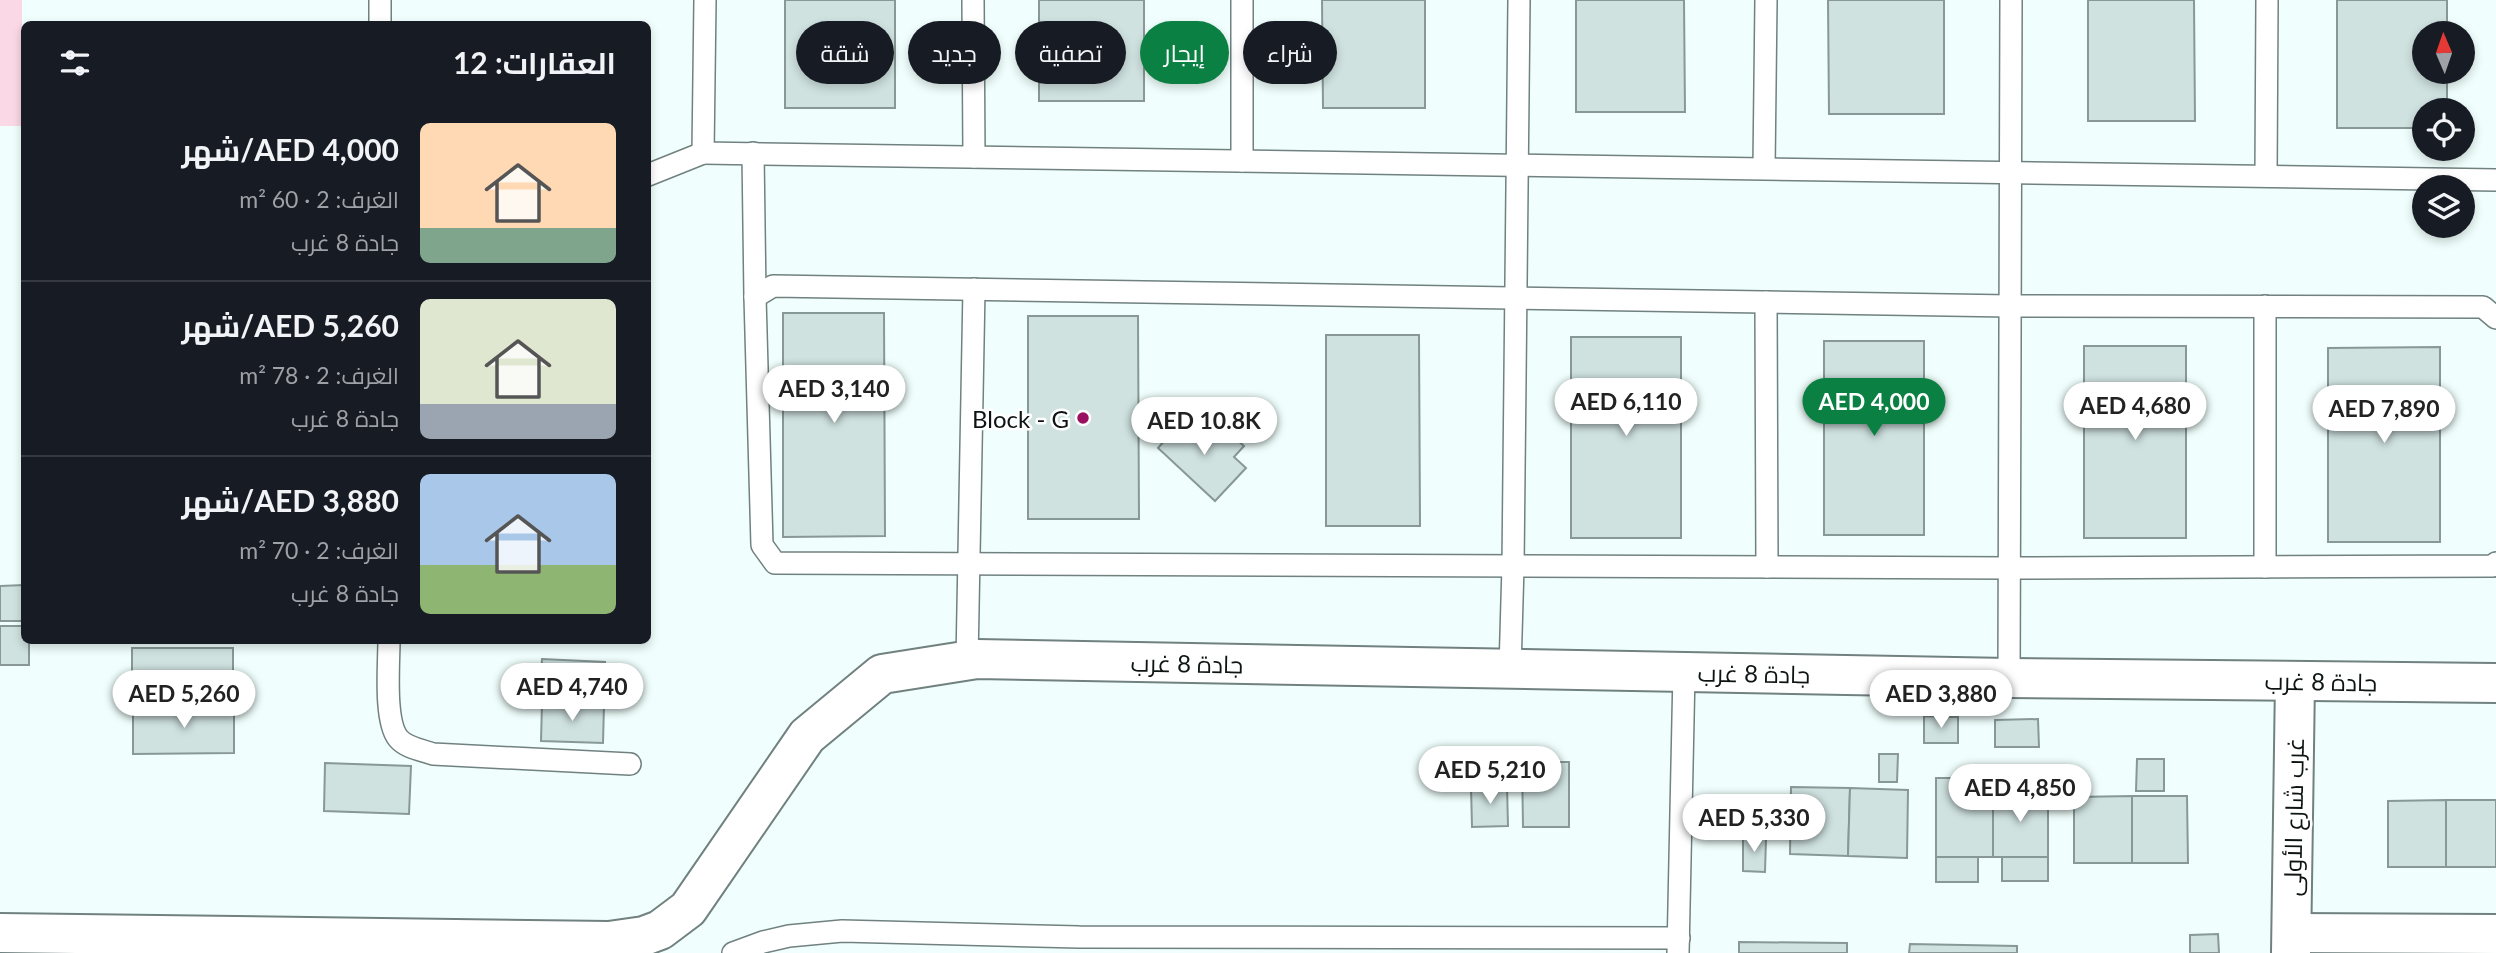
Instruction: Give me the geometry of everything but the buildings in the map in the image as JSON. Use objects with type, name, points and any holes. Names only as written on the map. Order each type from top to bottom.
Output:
[{"type":"street","name":"جادة 8 غرب","points":[[0,933],[609,941],[644,936],[660,930],[688,909],[807,736],[883,674],[967,661],[990,659],[2009,678],[2496,682]]},
{"type":"street","name":"غرب شارع الأولى","points":[[2291,943],[2295,681]]},
{"type":"street","points":[[2291,943],[2496,934]]},
{"type":"lane","points":[[380,0],[380,21]]},
{"type":"lane","points":[[703,153],[705,0]]},
{"type":"lane","points":[[973,0],[974,157]]},
{"type":"lane","points":[[1242,0],[1242,160]]},
{"type":"lane","points":[[1510,669],[1519,0]]},
{"type":"lane","points":[[1764,168],[1766,0]]},
{"type":"lane","points":[[2009,678],[2011,0]]},
{"type":"lane","points":[[2266,176],[2267,0]]},
{"type":"lane","points":[[651,174],[703,153],[753,153],[2496,180]]},
{"type":"lane","points":[[753,153],[762,545],[775,563],[2009,568],[2496,564]]},
{"type":"lane","points":[[755,297],[773,286],[2010,306],[2483,306],[2496,318]]},
{"type":"lane","points":[[967,661],[974,289]]},
{"type":"lane","points":[[1766,302],[1767,567]]},
{"type":"lane","points":[[2265,306],[2265,567]]},
{"type":"lane","points":[[389,644],[390,717],[398,738],[411,747],[433,754],[630,764]]},
{"type":"lane","points":[[733,953],[763,942],[816,932],[1079,945],[1679,946],[1684,672]]},
{"type":"shaded area","points":[[0,0],[22,0],[21,126],[0,126]]},
{"type":"place","name":"Block - G","points":[[1083,418]]}]
